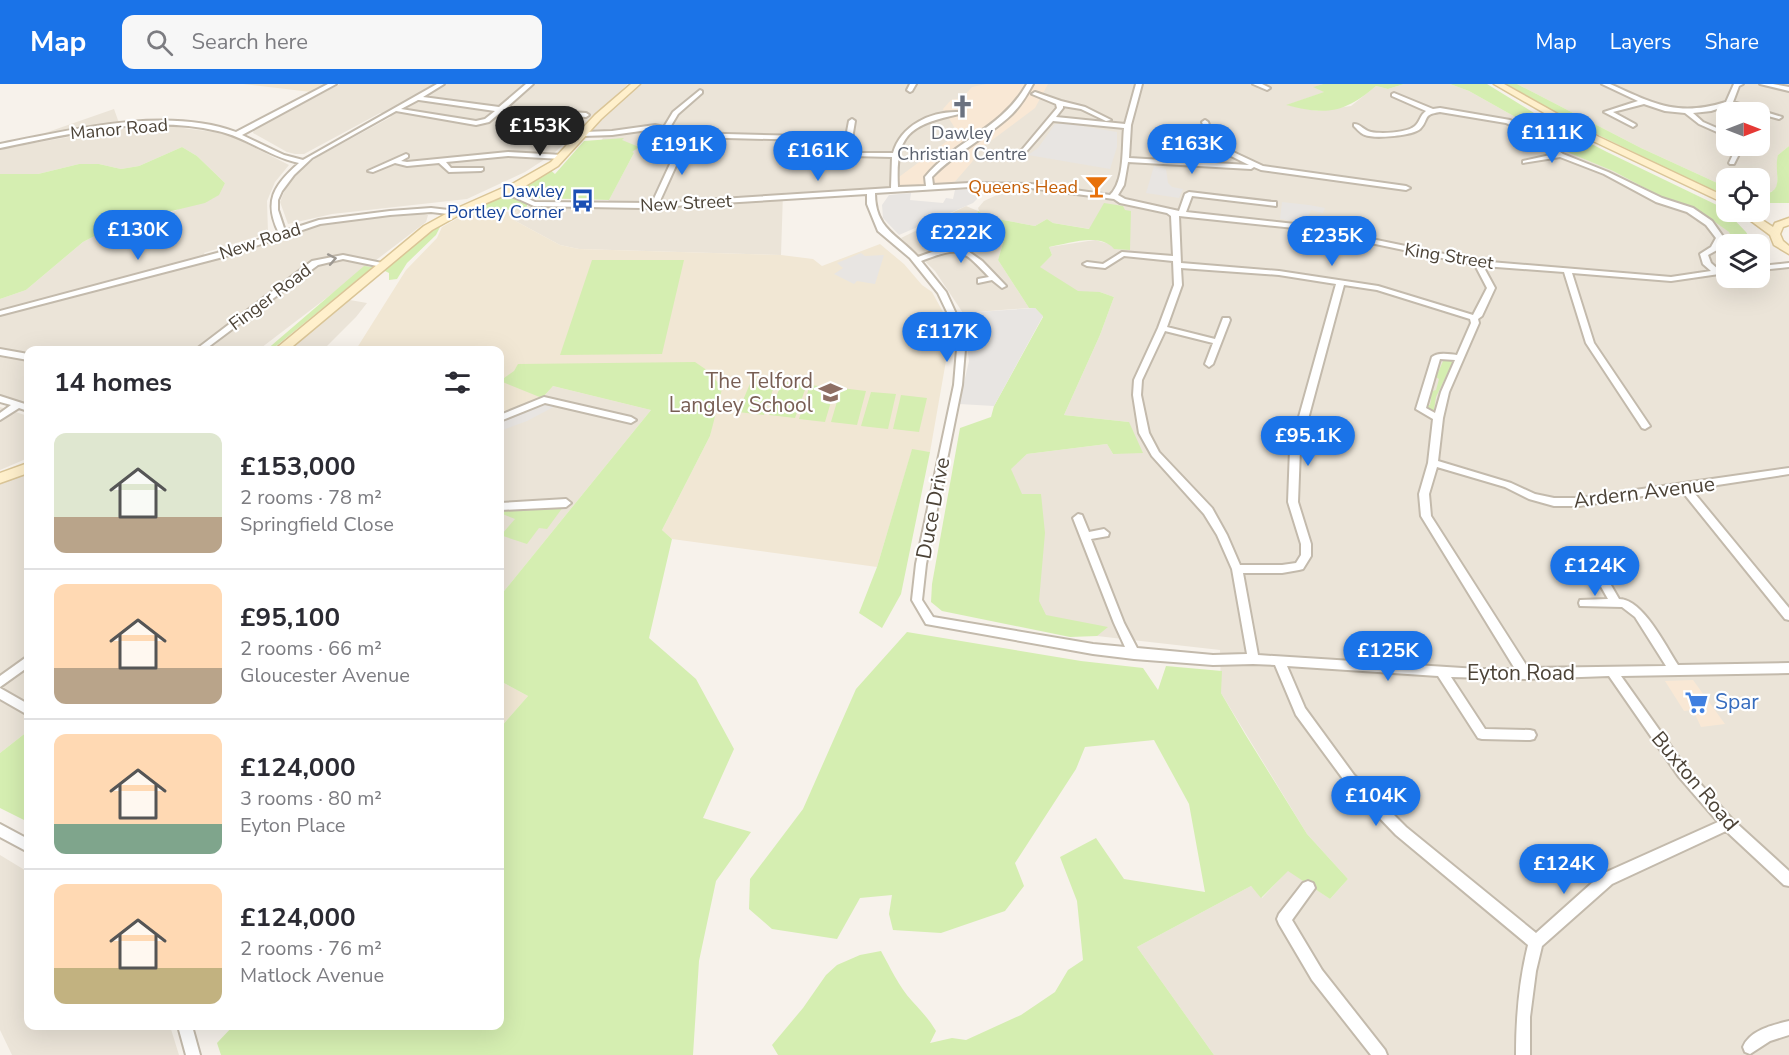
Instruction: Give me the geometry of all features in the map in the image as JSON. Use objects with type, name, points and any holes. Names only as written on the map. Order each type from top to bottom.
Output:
[{"type":"main road","points":[[285,346],[382,265],[454,213],[505,191],[548,168],[562,157],[599,116],[636,84]]},
{"type":"main road","points":[[1498,84],[1596,139],[1716,196]]},
{"type":"main road","points":[[1770,216],[1788,221]]},
{"type":"main road","points":[[1774,234],[1777,227],[1788,221]]},
{"type":"main road","points":[[1758,222],[1774,234],[1778,243],[1789,251]]},
{"type":"main road","points":[[0,478],[24,469]]},
{"type":"street","points":[[238,134],[333,84]]},
{"type":"street","points":[[283,234],[273,209],[273,200],[285,181],[304,162],[441,84]]},
{"type":"street","points":[[398,110],[476,123],[487,121],[530,84]]},
{"type":"street","points":[[930,187],[928,177],[932,172],[1013,110],[1030,84]]},
{"type":"street","points":[[957,113],[936,116],[901,138],[895,155],[896,189],[1025,185],[1101,197],[1116,194],[1126,160],[1128,126],[1139,84]]},
{"type":"street","points":[[1256,84],[1267,88]]},
{"type":"street","points":[[1605,84],[1654,106],[1687,112],[1705,111],[1716,107]]},
{"type":"street","points":[[1729,102],[1736,85],[1740,84]]},
{"type":"street","points":[[1763,84],[1789,89]]},
{"type":"street","points":[[1614,88],[1623,86]]},
{"type":"street","points":[[666,129],[675,113],[700,92]]},
{"type":"street","points":[[1035,94],[1059,104],[1083,108],[1108,120]]},
{"type":"street","points":[[1394,94],[1432,111],[1459,111],[1508,121],[1561,155],[1606,173],[1659,200],[1690,210],[1710,223],[1717,234]]},
{"type":"street","points":[[419,98],[498,110],[586,115]]},
{"type":"street","points":[[1633,125],[1607,112],[1643,102]]},
{"type":"street","points":[[1023,152],[1053,119],[1060,108],[1059,104]]},
{"type":"street","points":[[928,110],[936,116]]},
{"type":"street","points":[[1356,125],[1368,134],[1404,134],[1418,127],[1423,116],[1432,111]]},
{"type":"street","points":[[1687,112],[1701,123],[1716,130]]},
{"type":"street","points":[[1770,114],[1779,117]]},
{"type":"street","points":[[1053,119],[1128,126]]},
{"type":"street","points":[[852,121],[849,139],[850,152],[853,155],[895,155]]},
{"type":"street","points":[[1205,123],[1213,148],[1260,168]]},
{"type":"street","name":"Manor Road","points":[[0,146],[94,129],[153,124],[190,125],[238,134],[282,157],[304,162]]},
{"type":"street","points":[[583,134],[655,127],[687,135],[849,139]]},
{"type":"street","points":[[654,206],[687,135]]},
{"type":"street","points":[[393,161],[407,164],[508,154],[562,157]]},
{"type":"street","points":[[1525,162],[1561,155]]},
{"type":"street","points":[[371,171],[406,156]]},
{"type":"street","points":[[1731,163],[1735,156]]},
{"type":"street","points":[[1126,160],[1203,161],[1406,188]]},
{"type":"street","points":[[441,161],[449,170],[481,170]]},
{"type":"street","name":"New Street","points":[[505,191],[534,204],[654,206],[896,189]]},
{"type":"street","name":"Duce Drive","points":[[871,192],[871,204],[881,229],[916,260],[942,292],[953,316],[961,349],[958,385],[921,564],[917,600],[930,621],[1047,643],[1134,654],[1213,660],[1253,659]]},
{"type":"street","name":"King Street","points":[[1116,194],[1123,201],[1178,213],[1304,227],[1478,263],[1671,279],[1716,272]]},
{"type":"street","points":[[1253,659],[1237,569],[1208,511],[1155,454],[1144,433],[1137,395],[1138,380],[1162,328],[1178,285],[1178,213],[1189,194],[1273,204]]},
{"type":"street","name":"New Road","points":[[0,313],[147,272],[220,255],[319,222],[431,210],[454,213]]},
{"type":"street","points":[[961,249],[974,235]]},
{"type":"street","points":[[1716,245],[1704,254],[1707,264],[1716,271]]},
{"type":"street","points":[[916,260],[953,248],[961,249],[971,255],[1002,286]]},
{"type":"street","points":[[1770,266],[1787,265],[1789,251]]},
{"type":"street","points":[[1084,265],[1105,266],[1122,254],[1280,273],[1378,288],[1474,318]]},
{"type":"street","name":"Finger Road","points":[[205,346],[315,263],[342,256],[382,265]]},
{"type":"street","points":[[1474,318],[1478,316],[1491,288],[1478,263]]},
{"type":"street","points":[[1567,270],[1590,343],[1645,426]]},
{"type":"street","points":[[981,281],[993,278]]},
{"type":"street","points":[[1237,569],[1282,569],[1299,566],[1306,556],[1306,544],[1293,502],[1295,449],[1341,282]]},
{"type":"street","points":[[1474,318],[1475,323],[1445,392],[1438,418],[1433,463],[1424,494],[1426,516],[1525,674]]},
{"type":"street","points":[[1209,364],[1226,320]]},
{"type":"street","points":[[1162,328],[1218,342]]},
{"type":"street","points":[[0,352],[24,356]]},
{"type":"street","points":[[1438,418],[1421,409],[1436,357],[1460,358]]},
{"type":"street","points":[[0,399],[24,406]]},
{"type":"street","points":[[504,416],[544,400],[631,420]]},
{"type":"street","points":[[0,417],[24,406]]},
{"type":"street","name":"Ardern Avenue","points":[[1433,463],[1554,502],[1579,502],[1789,471]]},
{"type":"street","points":[[1685,488],[1789,616]]},
{"type":"street","points":[[504,507],[566,503]]},
{"type":"street","points":[[1078,518],[1119,623],[1134,654]]},
{"type":"street","points":[[1085,537],[1104,533]]},
{"type":"street","points":[[1599,576],[1616,603]]},
{"type":"street","points":[[1584,603],[1624,603],[1639,614],[1675,670]]},
{"type":"street","name":"Eyton Road","points":[[1253,659],[1525,674],[1789,668]]},
{"type":"street","points":[[1279,661],[1300,711],[1350,779],[1401,831],[1536,942]]},
{"type":"street","points":[[0,682],[24,665]]},
{"type":"street","points":[[1441,671],[1482,734],[1530,735]]},
{"type":"street","name":"Buxton Road","points":[[1612,672],[1677,766],[1728,824],[1789,880]]},
{"type":"street","points":[[0,693],[24,708]]},
{"type":"street","points":[[1523,1055],[1523,1017],[1529,971],[1536,942],[1607,879],[1728,824]]},
{"type":"street","points":[[0,830],[24,844]]},
{"type":"street","points":[[1308,888],[1284,919],[1317,975],[1380,1055]]},
{"type":"street","points":[[1750,1047],[1766,1035],[1789,1028]]},
{"type":"street","points":[[186,1030],[193,1055]]},
{"type":"shaded area","points":[[243,84],[325,84],[311,92]]},
{"type":"shaded area","points":[[340,84],[628,84],[553,154],[525,172],[467,199],[332,214],[288,224],[280,202],[287,185],[300,171],[317,157],[391,117],[380,113],[304,154],[287,152],[253,133],[254,129]]},
{"type":"shaded area","points":[[638,84],[1323,84],[1314,87],[1325,92],[1287,105],[1317,111],[1351,106],[1376,86],[1388,89],[1404,84],[1450,84],[1469,91],[1526,123],[1561,149],[1613,171],[1660,196],[1698,210],[1714,220],[1730,234],[1716,234],[1716,288],[1770,288],[1770,266],[1789,268],[1789,1055],[1214,1055],[1137,947],[1251,886],[1262,898],[1288,870],[1330,899],[1348,879],[1307,834],[1221,693],[1220,650],[1097,636],[1025,615],[1011,468],[1027,454],[1107,444],[1113,454],[1129,422],[1064,415],[1100,335],[1114,297],[1100,292],[1078,292],[1039,267],[1052,255],[1049,247],[1095,240],[1130,250],[1090,229],[1053,223],[1047,219],[1035,226],[987,217],[980,213],[978,208],[984,201],[999,194],[990,182],[783,193],[781,255],[579,249],[560,245],[510,218],[518,211],[515,211],[516,208],[524,206],[604,209],[634,153],[593,151],[603,138],[584,137]]},
{"type":"shaded area","points":[[986,84],[1048,84],[1035,108],[980,149],[952,185],[896,188],[899,177],[958,133],[943,109],[951,100],[962,98],[972,87]]},
{"type":"shaded area","points":[[1517,84],[1789,84],[1789,146],[1778,155],[1777,186],[1774,191],[1770,192],[1770,168],[1716,168],[1716,182],[1641,148]]},
{"type":"shaded area","points":[[114,109],[119,123],[45,133]]},
{"type":"shaded area","points":[[1055,124],[1070,124],[1117,132],[1117,147],[1110,169],[1028,155],[1038,148]]},
{"type":"shaded area","points":[[161,125],[228,134],[289,165],[275,182],[267,201],[268,233],[204,253],[207,261],[316,226],[340,221],[428,215],[426,222],[264,346],[24,346],[24,405],[0,398],[0,299],[26,290],[83,242],[118,224],[175,211],[225,183],[197,156],[182,147],[139,166],[121,169],[99,164],[79,164],[38,174],[0,174],[0,149],[109,130]]},
{"type":"shaded area","points":[[1154,166],[1166,169],[1168,183],[1172,187],[1183,189],[1179,198],[1146,193]]},
{"type":"shaded area","points":[[977,189],[977,199],[973,203],[899,235],[883,218],[882,205],[889,195],[911,193],[910,200],[943,203],[946,198],[953,199],[955,190]]},
{"type":"shaded area","points":[[1282,202],[1325,208],[1323,213],[1311,210],[1306,223],[1280,219]]},
{"type":"shaded area","points":[[966,206],[978,211],[975,225],[982,230],[1005,236],[998,260],[1029,308],[963,313],[935,271],[901,238]]},
{"type":"shaded area","name":"The Telford Langley School","points":[[519,211],[513,213],[510,218],[560,245],[579,249],[781,255],[813,259],[822,266],[880,244],[904,264],[922,285],[932,292],[943,312],[950,338],[930,452],[912,450],[877,567],[672,539],[662,530],[710,436],[714,414],[651,410],[553,386],[542,398],[504,413],[504,346],[358,346],[406,270],[437,238],[442,227],[460,217]]},
{"type":"shaded area","points":[[861,253],[865,256],[884,255],[875,284],[857,281],[854,284],[834,274],[843,268],[837,263]]},
{"type":"shaded area","points":[[344,299],[367,303],[327,346],[288,346]]},
{"type":"shaded area","points":[[1035,308],[1043,316],[994,406],[959,404],[969,361],[963,313]]},
{"type":"shaded area","points":[[553,386],[651,410],[504,591],[504,413],[542,398]]},
{"type":"shaded area","points":[[544,400],[561,403],[527,421],[504,430],[504,416]]},
{"type":"shaded area","points":[[0,407],[24,415],[24,460],[0,470]]},
{"type":"shaded area","points":[[24,473],[24,734],[0,753],[0,482]]},
{"type":"shaded area","points":[[1693,680],[1725,724],[1701,727],[1693,710],[1684,711],[1665,681]]},
{"type":"shaded area","points":[[504,683],[528,696],[504,723]]},
{"type":"shaded area","points":[[0,855],[24,870],[24,1030],[171,1030],[179,1055],[12,1055],[0,1030]]},
{"type":"green space","points":[[1323,84],[1404,84],[1388,89],[1376,86],[1354,102],[1334,110],[1312,110],[1286,105],[1324,92],[1313,87]]},
{"type":"green space","points":[[1450,84],[1487,84],[1547,121],[1716,205],[1716,222],[1736,222],[1747,234],[1730,234],[1698,210],[1660,196],[1613,171],[1560,149],[1526,123],[1469,91]]},
{"type":"green space","points":[[1506,84],[1517,84],[1641,148],[1716,182],[1716,192],[1582,127]]},
{"type":"green space","points":[[624,138],[622,140],[639,147],[632,152],[634,153],[609,200],[534,198],[535,196],[527,202],[527,208],[472,213],[451,219],[440,227],[436,235],[407,263],[397,279],[389,280],[389,273],[383,270],[428,228],[548,168],[555,174],[584,141]]},
{"type":"green space","points":[[1789,146],[1789,203],[1770,203],[1770,192],[1774,190],[1777,181],[1778,155]]},
{"type":"green space","points":[[182,147],[197,156],[225,183],[219,195],[205,203],[118,224],[83,242],[26,290],[0,299],[0,174],[38,174],[79,164],[99,164],[121,169],[139,166]]},
{"type":"green space","points":[[1104,203],[1123,206],[1125,210],[1131,211],[1130,250],[1114,249],[1101,241],[1083,240],[1049,247],[1052,255],[1040,267],[1078,291],[1100,292],[1114,297],[1100,335],[1064,415],[1129,422],[1143,453],[1113,454],[1107,444],[1027,454],[1011,469],[1022,494],[1041,494],[1045,533],[1039,601],[1046,615],[1108,627],[1097,636],[1070,637],[942,611],[931,602],[932,584],[960,428],[991,417],[994,406],[1043,317],[1035,308],[1029,308],[998,260],[1005,236],[982,230],[975,225],[978,211],[987,217],[1035,226],[1047,219],[1053,223],[1089,229]]},
{"type":"green space","points":[[592,260],[684,260],[662,354],[560,355]]},
{"type":"green space","points":[[364,266],[373,267],[276,346],[271,346]]},
{"type":"green space","points":[[1444,359],[1453,362],[1436,397],[1434,410],[1429,412],[1424,406],[1430,405],[1431,399],[1427,396],[1429,392],[1436,390],[1439,379],[1436,377]]},
{"type":"green space","points":[[695,362],[711,373],[722,389],[710,436],[662,530],[672,539],[649,638],[696,679],[734,749],[703,818],[751,832],[716,881],[699,961],[693,1055],[221,1055],[217,1043],[229,1030],[504,1030],[504,723],[528,696],[504,683],[504,591],[651,410],[553,386],[542,398],[504,383],[504,378],[514,371],[518,364]]},
{"type":"green space","points":[[752,379],[776,381],[764,415],[738,412]]},
{"type":"green space","points":[[782,382],[807,384],[795,418],[769,415]]},
{"type":"green space","points":[[810,385],[835,388],[825,422],[799,419]]},
{"type":"green space","points":[[841,388],[866,391],[857,425],[831,422]]},
{"type":"green space","points":[[871,392],[896,394],[888,429],[861,426]]},
{"type":"green space","points":[[901,395],[927,398],[919,432],[893,429]]},
{"type":"green space","points":[[912,449],[930,452],[901,594],[882,628],[859,613],[877,567]]},
{"type":"green space","points":[[566,503],[547,529],[539,528],[527,544],[504,536],[504,532],[515,519],[504,515],[504,507]]},
{"type":"green space","points":[[907,632],[1081,661],[1143,668],[1158,690],[1166,666],[1222,671],[1221,693],[1245,734],[1307,834],[1348,879],[1330,899],[1288,871],[1261,898],[1251,886],[1137,947],[1214,1055],[778,1055],[772,1045],[803,1008],[826,975],[837,965],[860,955],[881,951],[903,990],[936,1031],[930,1043],[952,1038],[966,1040],[1021,1015],[1055,992],[1068,970],[1083,960],[1077,901],[1060,857],[1096,838],[1124,879],[1205,892],[1189,804],[1154,740],[1085,747],[1076,769],[1015,863],[1024,886],[1005,911],[941,933],[893,930],[889,914],[892,895],[860,898],[837,939],[772,929],[749,909],[750,879],[803,809],[856,689]]},
{"type":"green space","points":[[24,734],[24,820],[0,808],[0,753]]},
{"type":"place","name":"Dawley Christian Centre","points":[[962,107]]},
{"type":"place","name":"Queens Head","points":[[1096,187]]},
{"type":"place","name":"Dawley Portley Corner","points":[[582,201]]},
{"type":"place","name":"The Telford Langley School","points":[[831,393]]},
{"type":"place","name":"Spar","points":[[1697,702]]}]
